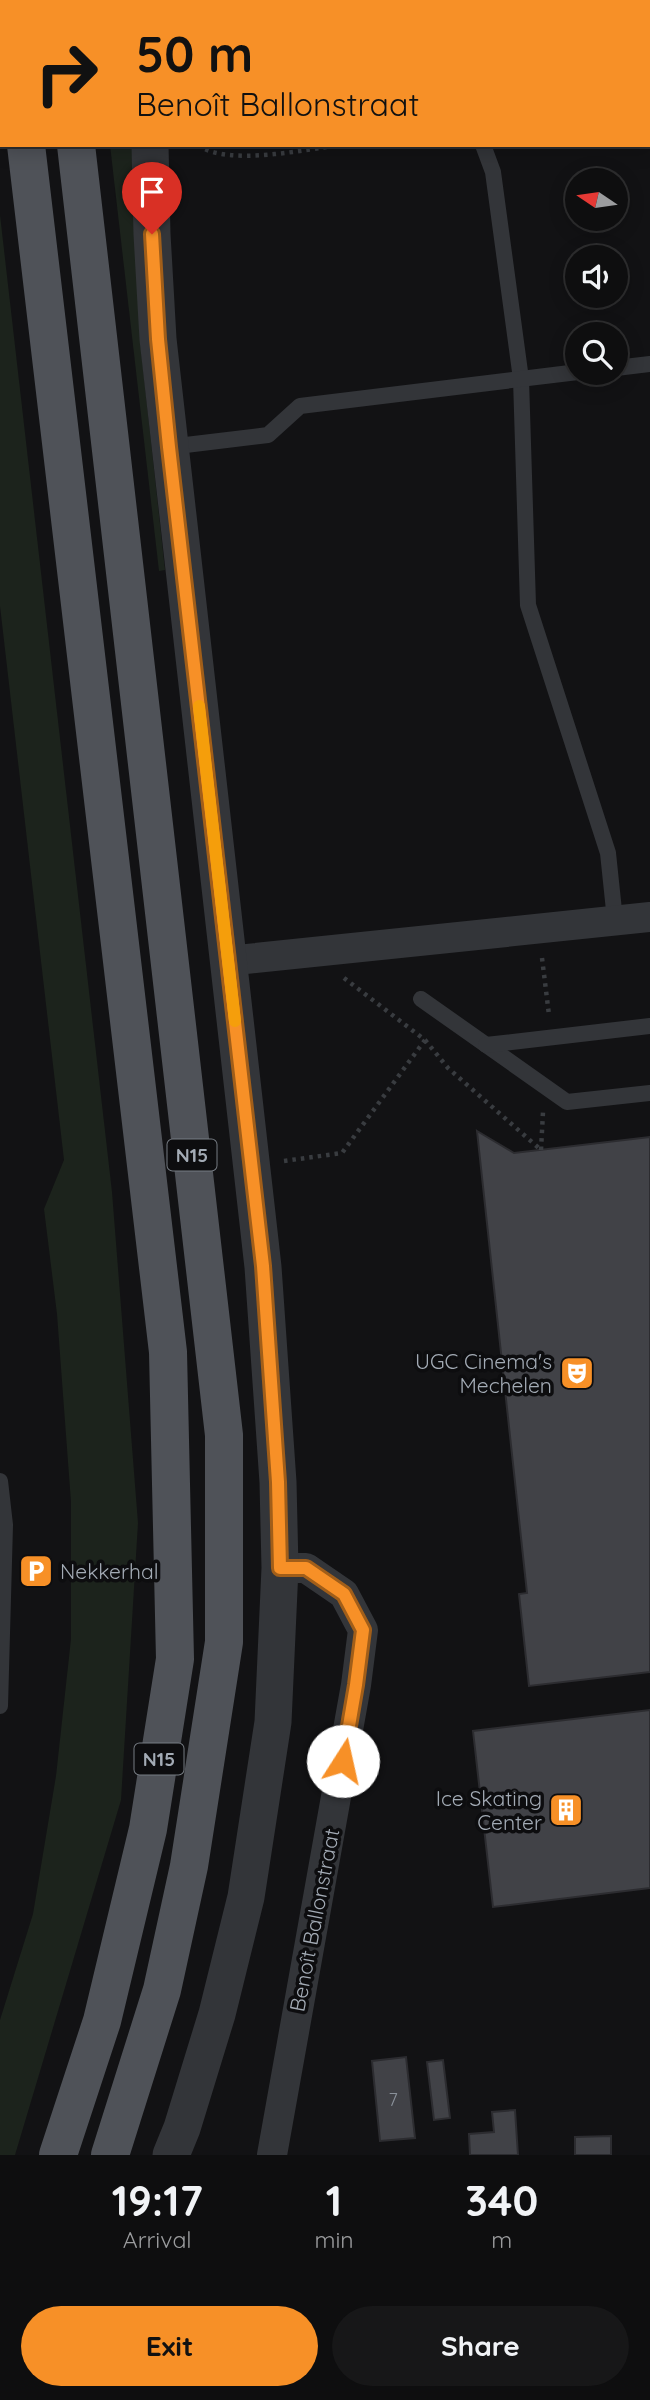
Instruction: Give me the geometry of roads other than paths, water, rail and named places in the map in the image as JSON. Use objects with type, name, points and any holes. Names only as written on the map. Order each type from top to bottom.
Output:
[{"type":"main road","name":"N15","points":[[26,147],[168,1352],[175,1659],[145,1842],[102,2021],[58,2155]]},
{"type":"main road","name":"N15","points":[[76,147],[224,1435],[224,1642],[191,1853],[162,1990],[110,2155]]},
{"type":"street","points":[[150,147],[158,339],[263,1266],[276,1455],[280,1568],[273,1722],[246,1896],[217,2014],[182,2128],[170,2155]]},
{"type":"street","points":[[227,961],[650,917]]},
{"type":"street","name":"Benoît Ballonstraat","points":[[272,2155],[356,1685],[363,1630],[344,1594],[306,1568],[280,1568]]},
{"type":"lane","points":[[483,147],[493,172],[521,379],[528,605],[608,853],[615,920]]},
{"type":"lane","points":[[628,367],[650,364]]},
{"type":"lane","points":[[169,447],[268,435],[300,406],[565,374]]},
{"type":"lane","points":[[421,999],[567,1102],[650,1093]]},
{"type":"lane","points":[[486,1045],[650,1026]]},
{"type":"lane","points":[[0,1481],[5,1525],[0,1706]]},
{"type":"place","name":"UGC Cinema's Mechelen","points":[[577,1373]]},
{"type":"place","name":"Nekkerhal","points":[[36,1571]]},
{"type":"place","name":"Ice Skating Center","points":[[566,1810]]}]
